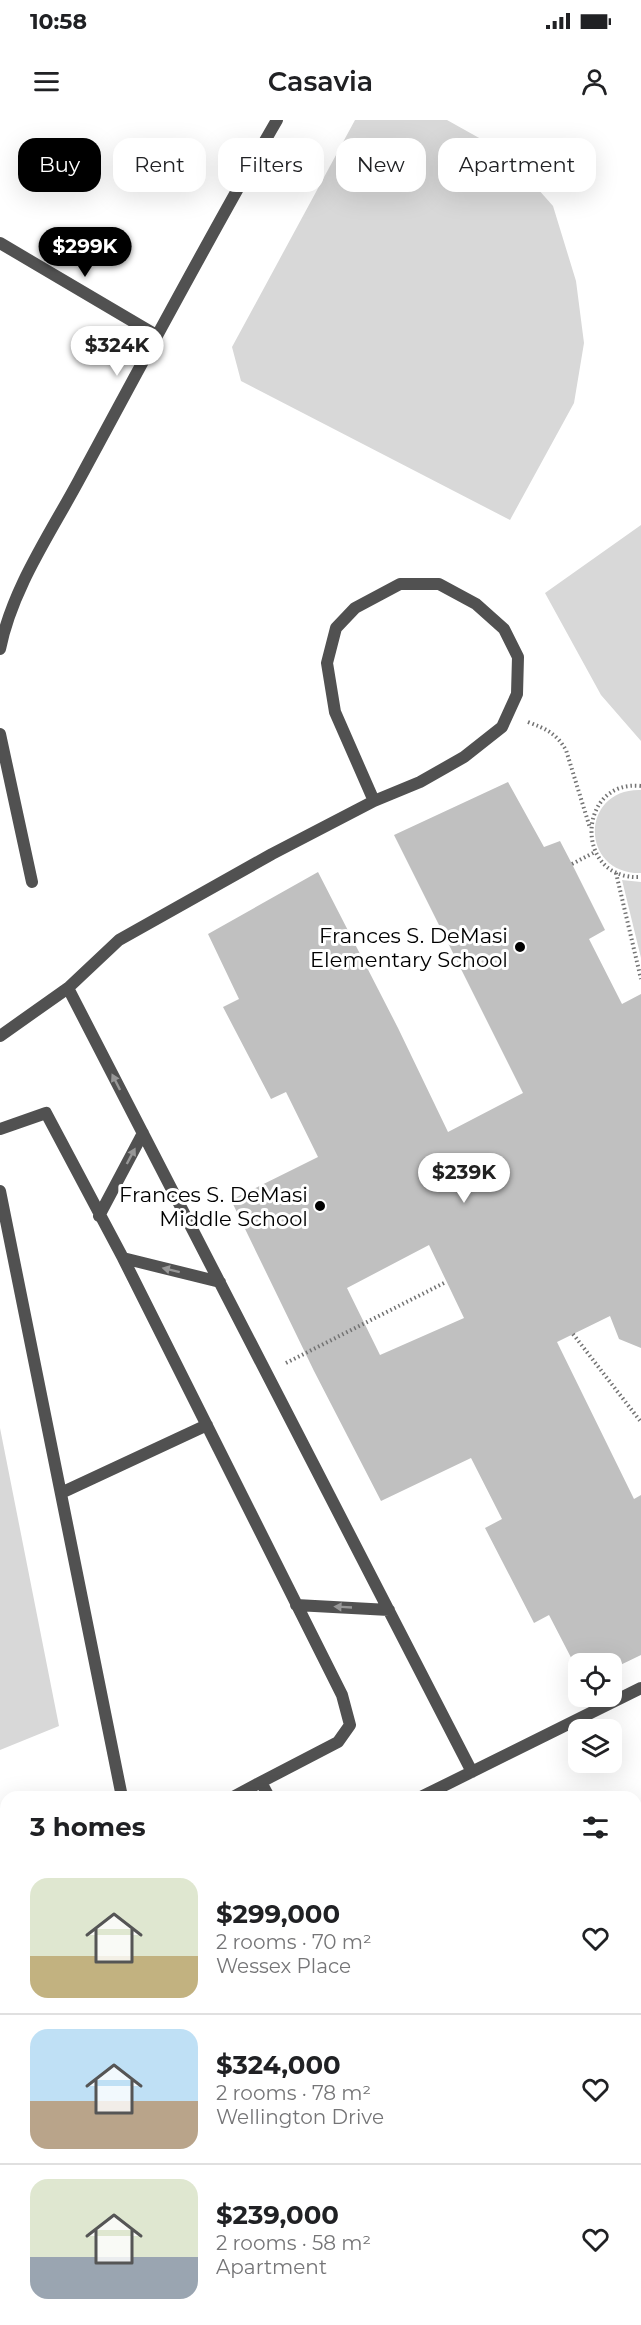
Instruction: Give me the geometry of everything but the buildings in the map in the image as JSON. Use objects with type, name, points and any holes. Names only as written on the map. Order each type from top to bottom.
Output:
[{"type":"street","points":[[0,649],[4,629],[33,563],[156,335],[276,120]]},
{"type":"street","points":[[0,243],[156,335]]},
{"type":"street","points":[[0,1036],[68,988],[119,940],[272,854],[374,801],[420,782],[464,757],[502,727],[517,694],[518,657],[504,629],[476,604],[439,584],[400,584],[355,608],[336,628],[327,663],[335,712],[374,801]]},
{"type":"street","points":[[0,734],[32,882]]},
{"type":"street","points":[[68,988],[472,1772]]},
{"type":"street","points":[[0,1130],[46,1113],[123,1258],[342,1695],[350,1725],[338,1742],[244,1791]]},
{"type":"street","points":[[99,1216],[143,1133]]},
{"type":"street","points":[[0,1191],[121,1791]]},
{"type":"street","points":[[123,1258],[220,1282]]},
{"type":"street","points":[[61,1493],[207,1425]]},
{"type":"street","points":[[296,1605],[389,1610]]},
{"type":"street","points":[[434,1791],[641,1688]]},
{"type":"street","points":[[261,1782],[266,1791]]},
{"type":"path","points":[[508,714],[552,731],[560,739],[566,750],[591,828],[596,852],[601,861],[616,873],[627,877],[641,877]]},
{"type":"path","points":[[591,828],[593,815],[609,794],[621,788],[641,786]]},
{"type":"path","points":[[572,864],[596,852]]},
{"type":"path","points":[[616,873],[641,979]]},
{"type":"path","points":[[266,1373],[446,1282]]},
{"type":"path","points":[[573,1334],[641,1422]]},
{"type":"shaded area","points":[[355,120],[447,120],[479,138],[438,138],[438,192],[541,192],[553,206],[576,281],[584,343],[574,403],[510,520],[241,381],[232,347],[316,192],[324,192],[324,177],[336,155],[336,192],[426,192],[426,138],[345,138]]},
{"type":"shaded area","points":[[641,525],[641,741],[601,695],[545,593]]},
{"type":"shaded area","points":[[641,790],[641,873],[621,870],[606,860],[598,847],[595,831],[598,816],[607,802],[621,793]]},
{"type":"shaded area","points":[[622,880],[641,882],[641,958]]},
{"type":"shaded area","points":[[0,1428],[59,1726],[0,1750]]},
{"type":"place","name":"Frances S. DeMasi Elementary School","points":[[520,947]]},
{"type":"place","name":"Frances S. DeMasi Middle School","points":[[320,1206]]}]
